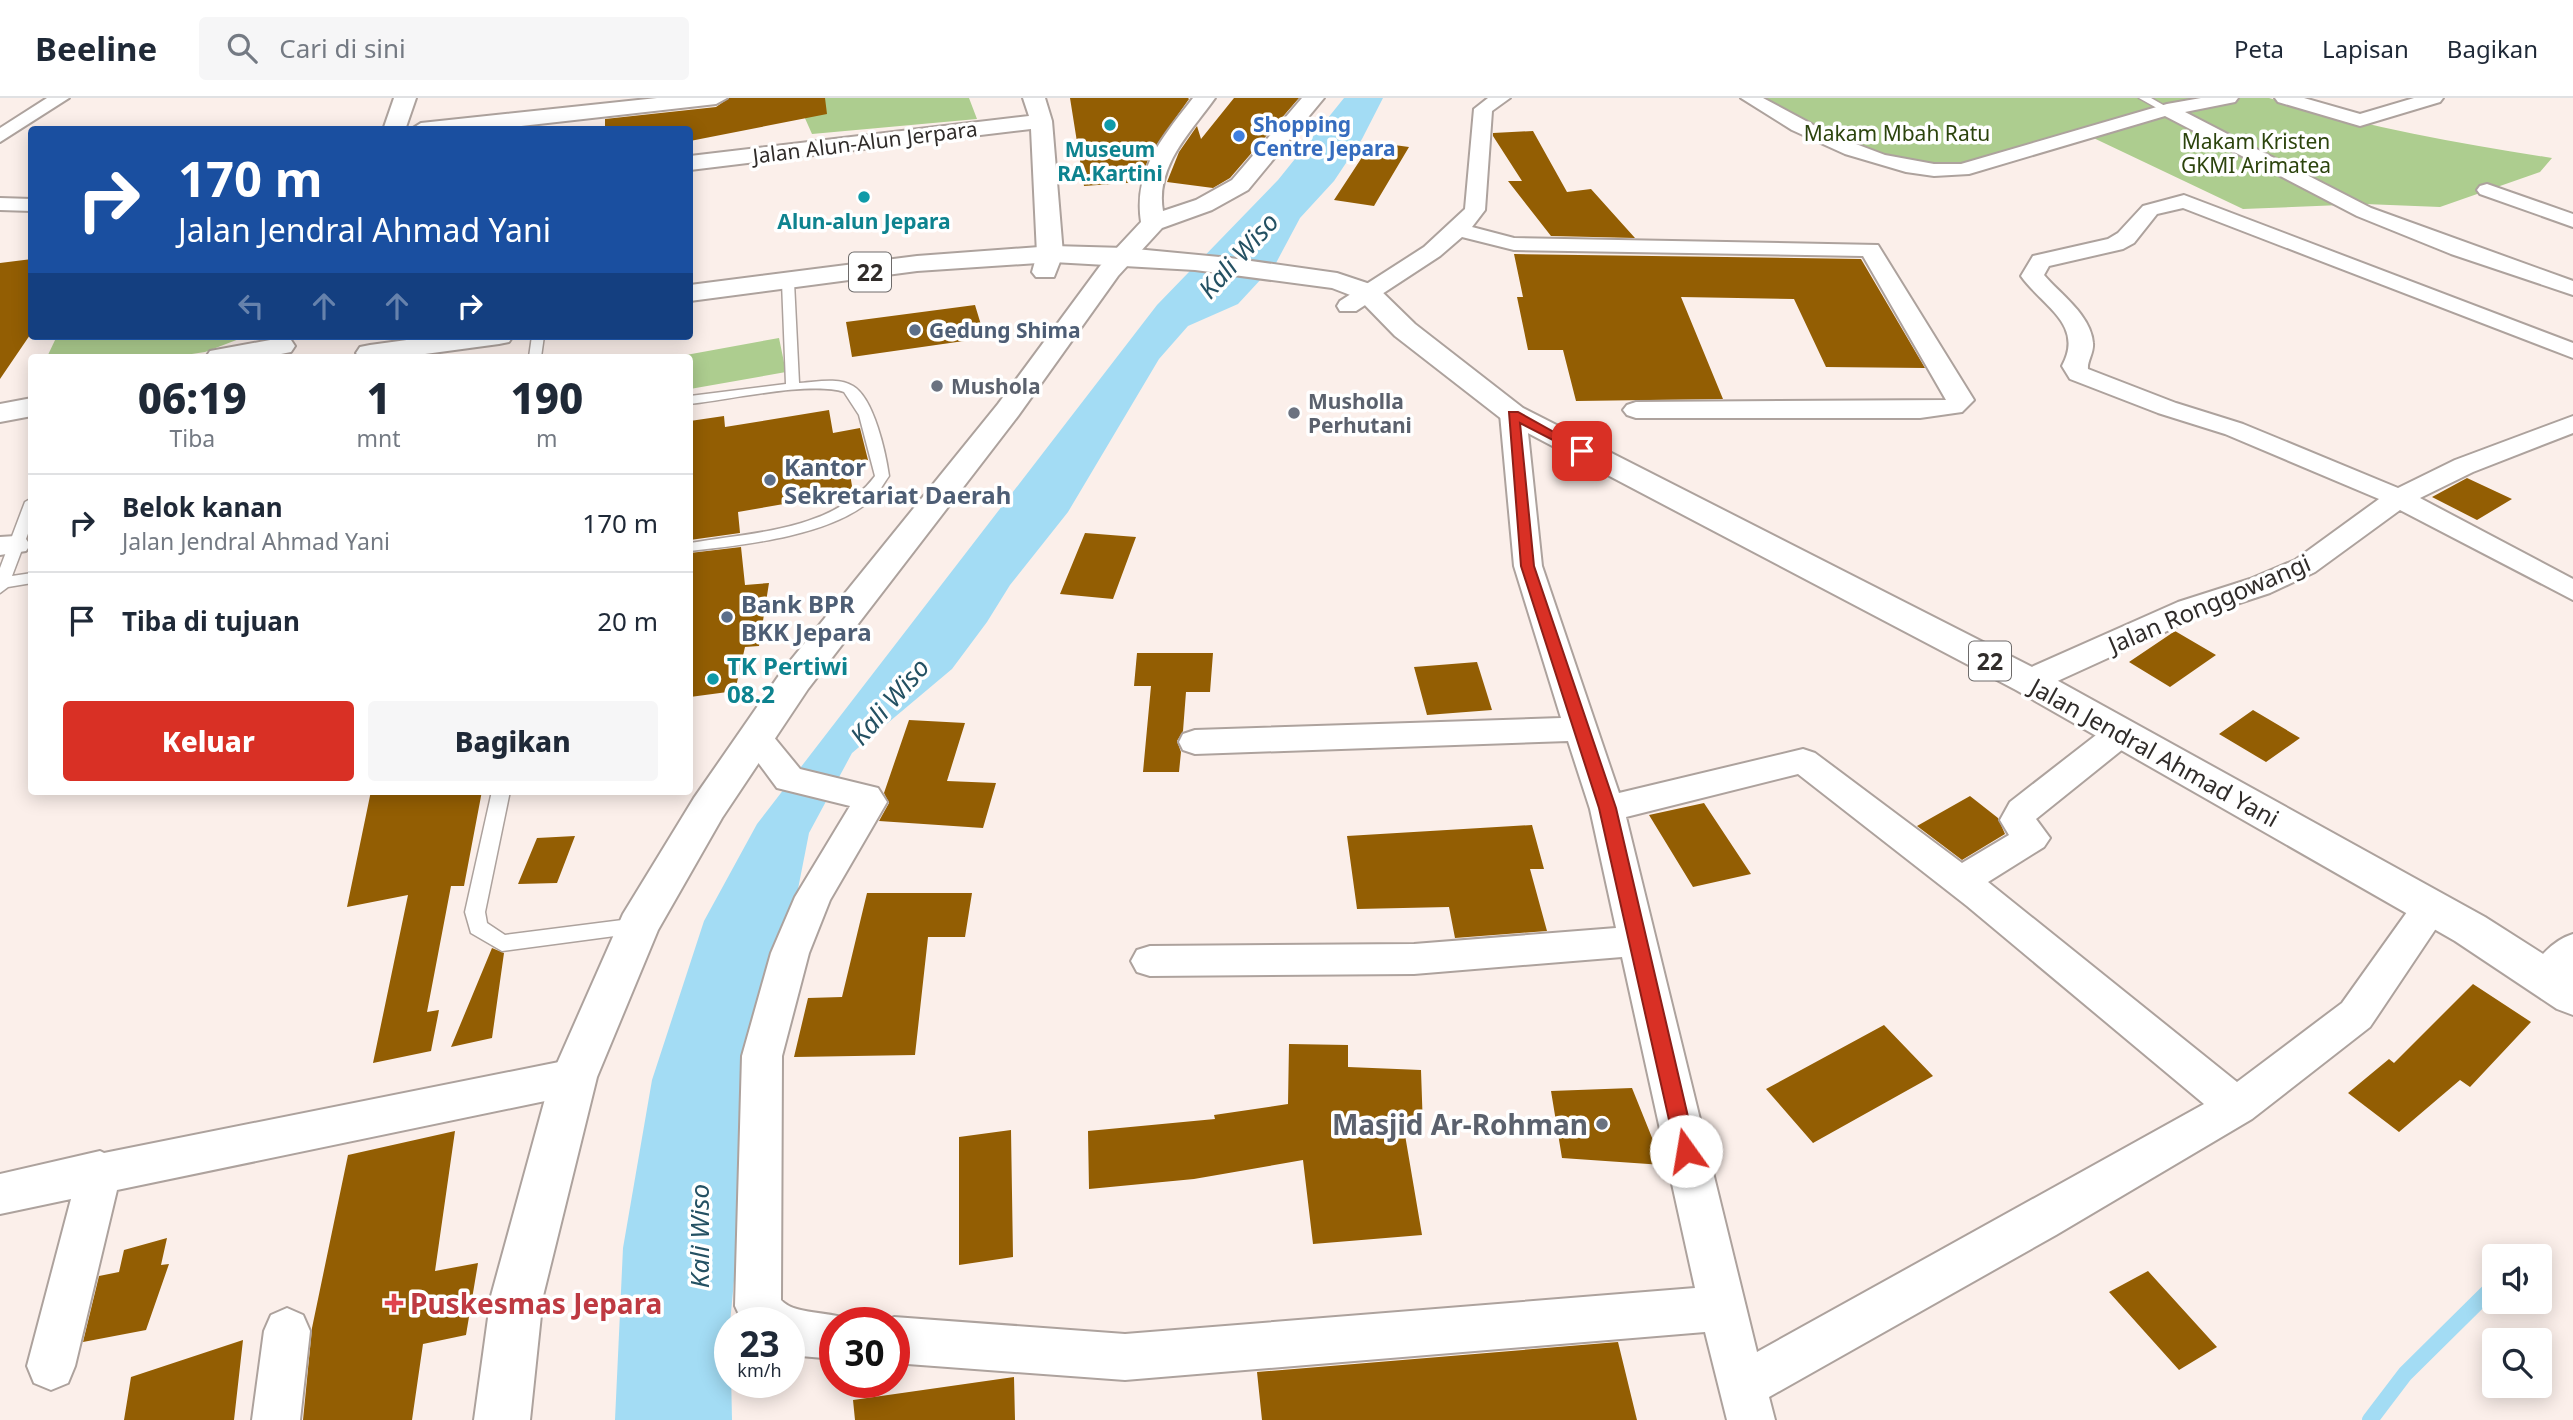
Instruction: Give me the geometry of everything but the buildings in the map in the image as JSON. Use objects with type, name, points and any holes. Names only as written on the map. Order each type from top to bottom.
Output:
[{"type":"main road","points":[[380,126],[405,98]]},
{"type":"main road","points":[[458,126],[716,98]]},
{"type":"main road","points":[[1034,98],[1041,121],[1048,263]]},
{"type":"main road","points":[[1153,223],[1148,203],[1154,169],[1204,98]]},
{"type":"main road","points":[[502,1420],[517,1296],[574,1077],[638,926],[708,808],[795,680],[1008,410],[1117,263],[1153,223],[1204,205],[1240,185],[1313,98]]},
{"type":"main road","name":"Jalan Alun-Alun Jerpara","points":[[693,163],[1041,121]]},
{"type":"main road","name":"22","points":[[693,293],[788,291],[1048,263],[1117,263]]},
{"type":"main road","name":"Jalan Jendral Ahmad Yani","points":[[1117,263],[1177,266],[1302,284],[1357,299],[1405,330],[1513,414],[2029,681],[2470,929],[2559,987]]},
{"type":"main road","name":"22","points":[[693,312],[788,291]]},
{"type":"main road","points":[[371,349],[460,340]]},
{"type":"main road","points":[[238,354],[285,346]]},
{"type":"main road","points":[[0,413],[28,408]]},
{"type":"street","points":[[0,136],[60,98]]},
{"type":"street","points":[[1357,299],[1458,230],[1475,210],[1483,109],[1501,98]]},
{"type":"street","points":[[1750,98],[1864,155],[1905,168],[1936,172],[1962,170],[2167,110],[2229,98]]},
{"type":"street","points":[[2284,98],[2360,120],[2434,98]]},
{"type":"street","points":[[2167,110],[2364,212],[2459,250],[2573,288]]},
{"type":"street","points":[[2487,190],[2573,221]]},
{"type":"street","points":[[2569,583],[2399,498],[2234,429],[2166,408],[2079,374],[2074,366],[2081,351],[2079,329],[2032,276],[2036,265],[2050,256],[2115,244],[2126,238],[2150,210],[2178,202],[2191,202],[2573,351]]},
{"type":"street","points":[[0,204],[28,205]]},
{"type":"street","points":[[1458,230],[1514,244],[1870,250],[1961,400],[1953,407],[1920,410],[1636,410]]},
{"type":"street","points":[[1513,414],[1528,566],[1607,808],[1721,1308],[1746,1403],[2041,1220],[2237,1106],[2356,1015],[2430,908]]},
{"type":"street","name":"Jalan Ronggowangi","points":[[2029,681],[2189,609],[2260,586],[2305,566],[2399,498],[2464,466],[2573,424]]},
{"type":"street","points":[[1195,742],[1581,729]]},
{"type":"street","points":[[1961,881],[2032,838],[2017,820],[2022,811],[2121,733]]},
{"type":"street","points":[[756,738],[789,779],[861,796],[870,802],[869,809],[838,851],[813,897],[790,953],[762,1056],[759,1307]]},
{"type":"street","points":[[1607,808],[1803,761],[1961,881],[2237,1106]]},
{"type":"street","points":[[1150,961],[1414,959],[1639,941]]},
{"type":"street","points":[[2559,987],[2573,949]]},
{"type":"street","points":[[0,1194],[100,1171],[574,1077]]},
{"type":"street","points":[[51,1366],[100,1171]]},
{"type":"street","points":[[910,1341],[1125,1357],[1721,1308]]},
{"type":"street","points":[[276,1420],[287,1331]]},
{"type":"lane","points":[[2144,98],[2167,110]]},
{"type":"lane","points":[[788,291],[793,387]]},
{"type":"lane","points":[[693,400],[793,387],[847,388],[858,396],[881,462],[882,476],[861,502],[832,517],[693,546]]},
{"type":"lane","points":[[28,509],[8,545],[1,585],[28,579]]},
{"type":"lane","points":[[500,795],[475,912],[478,927],[502,943],[638,926]]},
{"type":"green space","points":[[796,98],[969,98],[977,119],[812,134]]},
{"type":"green space","name":"Makam Kristen GKMI Arimatea","points":[[1753,98],[2269,98],[2410,133],[2552,158],[2540,172],[2440,207],[2365,204],[2243,209],[2083,133],[1960,169],[1892,164]]},
{"type":"green space","points":[[779,338],[786,372],[693,388],[691,354]]},
{"type":"green space","points":[[55,340],[236,340],[192,354],[48,354]]},
{"type":"water","name":"Kali Wiso","points":[[1344,98],[1383,98],[1362,139],[1334,181],[1300,218],[1276,263],[1238,304],[1188,326],[1159,359],[1068,512],[1010,585],[952,669],[852,753],[809,833],[746,1154],[732,1307],[714,1307],[714,1398],[732,1398],[732,1420],[615,1420],[623,1248],[652,1080],[704,921],[757,824],[1157,305],[1278,180]]},
{"type":"waterway","points":[[2370,1420],[2405,1374],[2482,1298]]},
{"type":"place","name":"Museum RA.Kartini","points":[[1110,125]]},
{"type":"place","name":"Shopping Centre Jepara","points":[[1239,136]]},
{"type":"place","name":"Alun-alun Jepara","points":[[864,197]]},
{"type":"place","name":"Gedung Shima","points":[[915,330]]},
{"type":"place","name":"Mushola","points":[[937,386]]},
{"type":"place","name":"Musholla Perhutani","points":[[1294,413]]},
{"type":"place","name":"Kantor Sekretariat Daerah","points":[[770,480]]},
{"type":"place","name":"Bank BPR BKK Jepara","points":[[727,617]]},
{"type":"place","name":"TK Pertiwi 08.2","points":[[713,679]]},
{"type":"place","name":"Masjid Ar-Rohman","points":[[1602,1124]]},
{"type":"place","name":"Puskesmas Jepara","points":[[394,1303]]},
{"type":"route","points":[[1582,451],[1513,414],[1528,566],[1607,808],[1686,1151]]},
{"type":"park label","name":"Makam Mbah Ratu","points":[[1897,133]]}]
